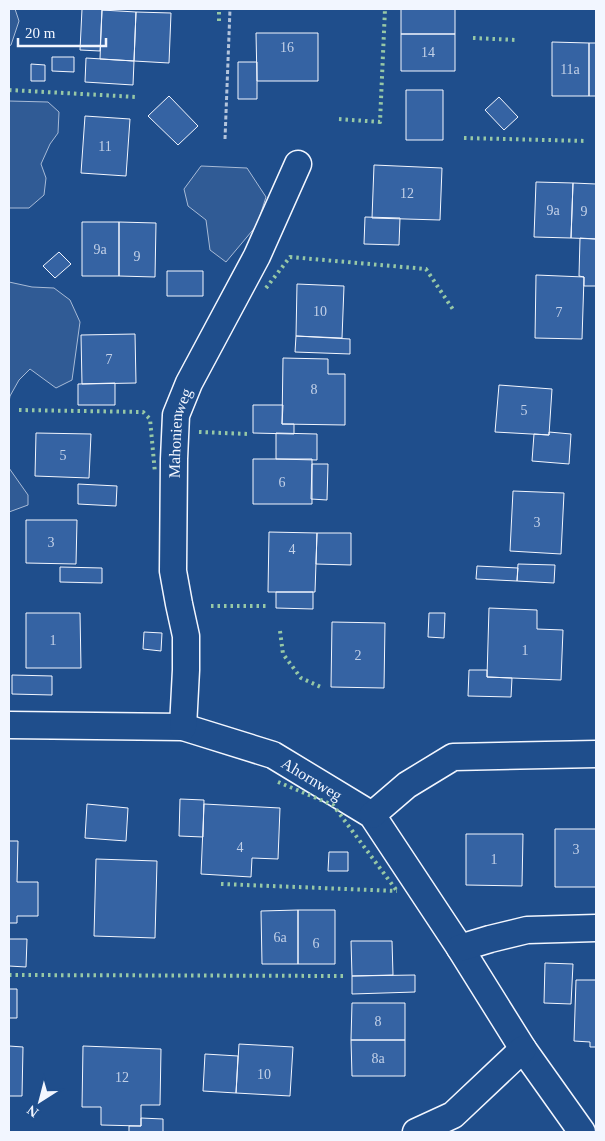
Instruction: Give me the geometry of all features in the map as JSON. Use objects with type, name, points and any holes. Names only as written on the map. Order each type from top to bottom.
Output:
[{"type":"street","name":"Mahonienweg","points":[[183,727],[186,636],[178,604],[173,571],[176,415],[189,383],[257,256],[298,164]]},
{"type":"street","name":"Ahornweg","points":[[9,725],[183,727],[273,755],[372,815]]},
{"type":"street","points":[[582,1132],[523,1049],[460,948],[372,815],[407,786],[453,757],[596,754]]},
{"type":"street","points":[[460,948],[527,930],[596,928]]},
{"type":"street","points":[[416,1132],[453,1115],[523,1049]]},
{"type":"path","points":[[225,139],[230,9]]},
{"type":"shaded area","points":[[9,9],[15,9],[19,21],[9,46]]},
{"type":"shaded area","points":[[9,101],[48,102],[59,112],[58,133],[50,144],[41,164],[46,178],[44,195],[29,208],[9,208]]},
{"type":"shaded area","points":[[201,166],[247,168],[266,197],[257,225],[226,262],[210,250],[206,220],[188,206],[184,189]]},
{"type":"shaded area","points":[[9,282],[32,287],[54,288],[70,300],[80,322],[72,380],[56,388],[30,369],[19,380],[10,396],[9,402]]},
{"type":"shaded area","points":[[9,468],[28,495],[28,505],[9,512]]},
{"type":"building","points":[[82,9],[110,9],[102,10],[100,51],[80,50]]},
{"type":"building","points":[[401,9],[455,9],[455,34],[401,34]]},
{"type":"building","points":[[102,10],[136,12],[134,61],[100,59]]},
{"type":"building","points":[[136,12],[171,13],[169,63],[134,61]]},
{"type":"building","points":[[256,33],[318,33],[318,81],[257,81]]},
{"type":"building","points":[[401,34],[455,34],[455,71],[401,71]]},
{"type":"building","points":[[552,42],[589,43],[589,96],[552,96]]},
{"type":"building","points":[[589,43],[596,43],[596,96],[589,96]]},
{"type":"building","points":[[52,57],[74,57],[74,72],[52,71]]},
{"type":"building","points":[[86,58],[134,61],[133,85],[85,82]]},
{"type":"building","points":[[238,62],[257,62],[257,99],[238,99]]},
{"type":"building","points":[[31,64],[45,65],[45,81],[31,81]]},
{"type":"building","points":[[406,90],[443,90],[443,140],[406,140]]},
{"type":"building","points":[[169,96],[198,126],[178,145],[148,116]]},
{"type":"building","points":[[499,97],[518,117],[504,130],[485,110]]},
{"type":"building","points":[[85,116],[130,119],[126,176],[81,173]]},
{"type":"building","points":[[374,165],[442,168],[440,220],[372,218]]},
{"type":"building","points":[[536,182],[573,183],[571,238],[534,237]]},
{"type":"building","points":[[573,183],[596,184],[596,239],[571,238]]},
{"type":"building","points":[[365,217],[400,218],[399,245],[364,244]]},
{"type":"building","points":[[82,222],[119,222],[119,276],[82,276]]},
{"type":"building","points":[[119,222],[156,223],[155,277],[119,276]]},
{"type":"building","points":[[580,238],[596,239],[596,286],[584,286],[584,277],[579,276]]},
{"type":"building","points":[[59,252],[71,264],[55,278],[43,266]]},
{"type":"building","points":[[167,271],[203,271],[203,296],[167,296]]},
{"type":"building","points":[[536,275],[584,277],[582,339],[535,338]]},
{"type":"building","points":[[297,284],[344,286],[342,338],[296,336]]},
{"type":"building","points":[[135,334],[136,383],[82,384],[81,335]]},
{"type":"building","points":[[296,336],[350,339],[350,354],[295,352]]},
{"type":"building","points":[[283,358],[328,359],[328,374],[345,374],[345,425],[282,424]]},
{"type":"building","points":[[115,383],[115,405],[78,405],[78,384]]},
{"type":"building","points":[[499,385],[552,389],[549,435],[495,432]]},
{"type":"building","points":[[253,405],[283,405],[282,424],[294,424],[294,434],[253,433]]},
{"type":"building","points":[[549,432],[571,434],[569,464],[532,461],[534,434],[549,435]]},
{"type":"building","points":[[36,433],[91,434],[89,478],[35,476]]},
{"type":"building","points":[[276,433],[317,434],[317,460],[276,459]]},
{"type":"building","points":[[253,459],[312,459],[312,504],[253,504]]},
{"type":"building","points":[[312,464],[328,464],[327,500],[311,499]]},
{"type":"building","points":[[78,484],[117,486],[116,506],[78,504]]},
{"type":"building","points":[[513,491],[564,493],[561,554],[510,551]]},
{"type":"building","points":[[26,520],[77,520],[76,564],[26,563]]},
{"type":"building","points":[[269,532],[317,533],[315,592],[268,592]]},
{"type":"building","points":[[317,533],[351,533],[351,565],[316,564]]},
{"type":"building","points":[[518,564],[555,565],[554,583],[517,581]]},
{"type":"building","points":[[477,566],[518,568],[517,581],[476,579]]},
{"type":"building","points":[[60,567],[102,568],[102,583],[60,582]]},
{"type":"building","points":[[276,592],[313,592],[313,609],[276,608]]},
{"type":"building","points":[[489,608],[537,610],[537,629],[563,630],[561,680],[487,677]]},
{"type":"building","points":[[26,613],[80,613],[81,668],[26,668]]},
{"type":"building","points":[[429,613],[445,613],[444,638],[428,637]]},
{"type":"building","points":[[332,622],[385,623],[384,688],[331,687]]},
{"type":"building","points":[[144,632],[162,633],[161,651],[143,649]]},
{"type":"building","points":[[469,670],[487,670],[487,677],[512,678],[511,697],[468,696]]},
{"type":"building","points":[[12,675],[52,676],[52,695],[12,694]]},
{"type":"building","points":[[180,799],[204,800],[203,837],[179,836]]},
{"type":"building","points":[[87,804],[128,808],[126,841],[85,838]]},
{"type":"building","points":[[204,804],[280,808],[278,859],[252,858],[251,877],[201,874]]},
{"type":"building","points":[[555,829],[596,829],[596,887],[555,887]]},
{"type":"building","points":[[466,834],[523,834],[522,886],[466,885]]},
{"type":"building","points":[[9,841],[18,841],[17,882],[38,882],[38,916],[17,916],[17,923],[9,923]]},
{"type":"building","points":[[329,852],[348,852],[348,871],[328,871]]},
{"type":"building","points":[[96,859],[157,861],[155,938],[94,936]]},
{"type":"building","points":[[298,910],[335,910],[335,964],[298,964]]},
{"type":"building","points":[[298,910],[298,964],[262,964],[261,911]]},
{"type":"building","points":[[9,939],[27,939],[26,967],[9,966]]},
{"type":"building","points":[[351,941],[392,941],[393,975],[352,976]]},
{"type":"building","points":[[545,963],[573,964],[571,1004],[544,1003]]},
{"type":"building","points":[[415,975],[415,992],[352,994],[352,976]]},
{"type":"building","points":[[576,980],[596,980],[596,1047],[590,1047],[590,1042],[574,1041]]},
{"type":"building","points":[[9,989],[17,989],[17,1018],[9,1018]]},
{"type":"building","points":[[352,1003],[405,1003],[405,1040],[351,1040]]},
{"type":"building","points":[[351,1040],[405,1040],[405,1076],[352,1076]]},
{"type":"building","points":[[239,1044],[293,1047],[290,1096],[236,1093]]},
{"type":"building","points":[[9,1046],[23,1047],[22,1096],[9,1096]]},
{"type":"building","points":[[83,1046],[161,1049],[160,1105],[141,1105],[141,1126],[101,1125],[101,1107],[82,1107]]},
{"type":"building","points":[[205,1054],[238,1056],[236,1093],[203,1091]]},
{"type":"building","points":[[141,1118],[163,1119],[163,1132],[129,1132],[129,1126],[141,1126]]},
{"type":"hedge","points":[[219,9],[219,21]]},
{"type":"hedge","points":[[339,119],[380,122],[385,9]]},
{"type":"hedge","points":[[473,38],[517,40]]},
{"type":"hedge","points":[[9,90],[137,97]]},
{"type":"hedge","points":[[464,138],[587,141]]},
{"type":"hedge","points":[[266,288],[290,257],[426,269],[454,311]]},
{"type":"hedge","points":[[19,410],[143,412],[150,419],[155,473]]},
{"type":"hedge","points":[[199,432],[249,434]]},
{"type":"hedge","points":[[211,606],[268,606]]},
{"type":"hedge","points":[[280,631],[283,654],[301,678],[323,688]]},
{"type":"hedge","points":[[278,782],[333,805],[397,891]]},
{"type":"hedge","points":[[221,884],[397,891]]},
{"type":"hedge","points":[[9,975],[346,976]]}]
